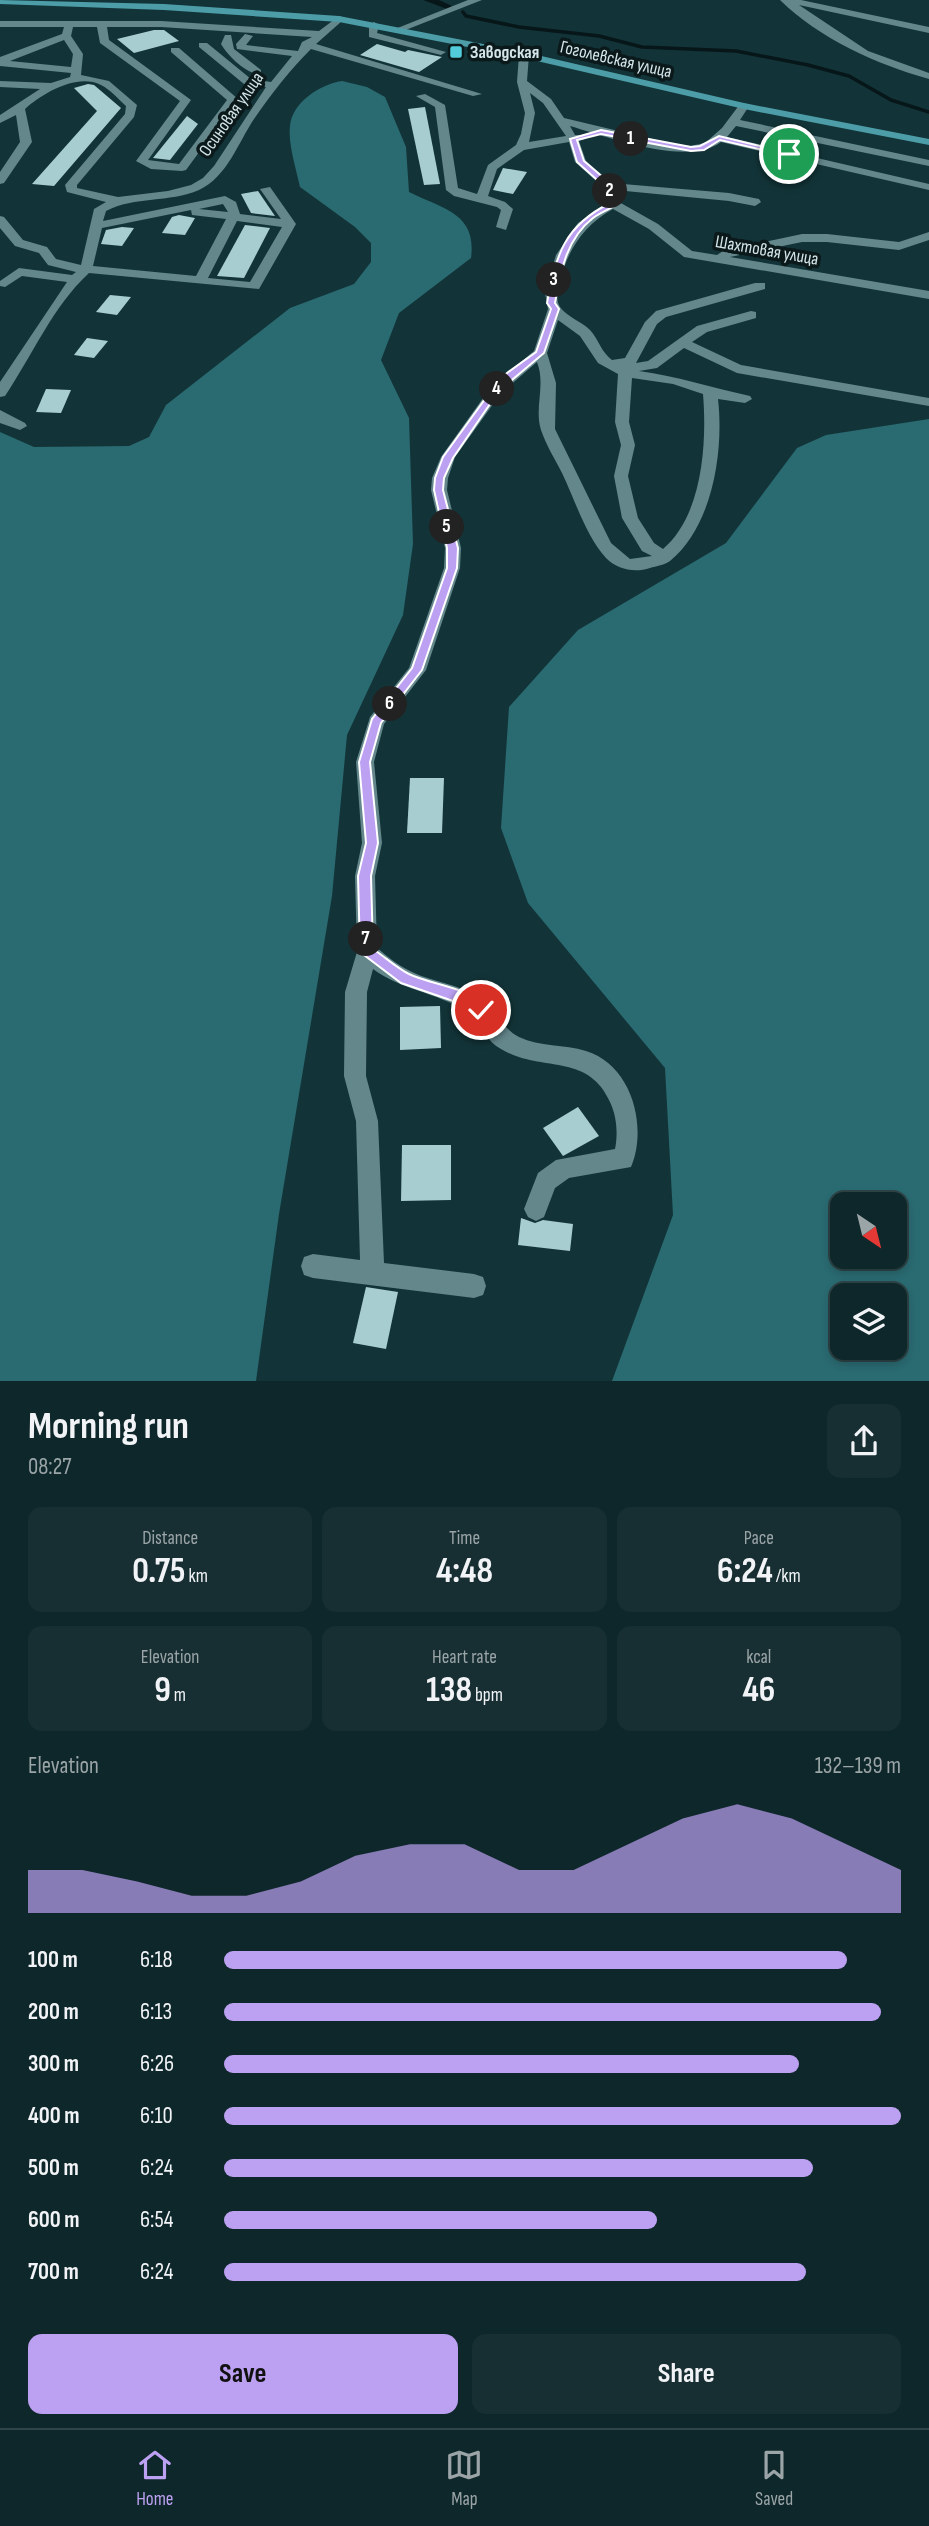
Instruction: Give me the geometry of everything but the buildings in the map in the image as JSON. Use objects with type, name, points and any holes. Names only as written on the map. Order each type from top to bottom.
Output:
[{"type":"main road","name":"Гоголевская улица","points":[[0,1],[164,7],[339,19],[400,29],[744,106],[929,142]]},
{"type":"street","points":[[400,29],[477,0]]},
{"type":"street","points":[[787,0],[929,30]]},
{"type":"street","points":[[787,0],[841,40],[864,52],[929,76]]},
{"type":"street","name":"Осиновая улица","points":[[75,75],[101,80],[132,106],[130,115],[71,185],[71,190],[114,200],[172,194],[209,179],[273,85],[306,44],[339,19]]},
{"type":"street","points":[[0,24],[67,30],[102,25],[161,24],[249,32],[319,34]]},
{"type":"street","points":[[102,25],[104,41],[186,100],[142,161],[151,166],[182,168],[233,99],[175,50],[249,32]]},
{"type":"street","points":[[374,25],[372,35],[441,52]]},
{"type":"street","points":[[0,62],[67,30]]},
{"type":"street","points":[[67,30],[78,54],[75,75]]},
{"type":"street","points":[[249,32],[240,44],[241,47],[298,54]]},
{"type":"street","points":[[228,37],[226,44],[230,51],[257,72]]},
{"type":"street","points":[[306,44],[477,94]]},
{"type":"street","points":[[203,45],[248,82],[273,85]]},
{"type":"street","points":[[521,147],[527,134],[530,113],[522,82],[524,55]]},
{"type":"street","points":[[0,62],[75,75]]},
{"type":"street","points":[[0,120],[32,96],[75,75]]},
{"type":"street","points":[[522,82],[547,101],[573,139],[580,162],[608,186],[614,204],[591,215],[572,235],[558,264],[552,286],[551,303],[555,309],[589,338],[593,349],[609,365],[625,373],[673,380],[730,399],[745,399]]},
{"type":"street","points":[[0,84],[51,86]]},
{"type":"street","points":[[421,96],[440,105],[452,190],[459,195],[501,202],[507,209],[502,227]]},
{"type":"street","points":[[560,120],[601,132],[691,149],[702,148],[719,138],[744,106]]},
{"type":"street","points":[[0,181],[26,142],[20,107]]},
{"type":"street","points":[[733,122],[929,163]]},
{"type":"street","points":[[481,197],[492,167],[521,147],[601,132]]},
{"type":"street","points":[[719,138],[929,187]]},
{"type":"street","points":[[608,186],[755,202]]},
{"type":"street","points":[[267,189],[290,224]]},
{"type":"street","points":[[652,212],[677,192]]},
{"type":"street","points":[[0,393],[80,274],[100,209],[114,200]]},
{"type":"street","points":[[95,226],[225,201],[232,205],[234,215],[201,279]]},
{"type":"street","name":"Шахтовая улица","points":[[614,204],[624,212],[652,212],[676,248],[688,254],[929,295]]},
{"type":"street","points":[[234,215],[290,224]]},
{"type":"street","points":[[5,283],[19,272],[201,279],[254,286],[290,224]]},
{"type":"street","points":[[2,225],[19,243],[43,250],[52,262],[80,274]]},
{"type":"street","points":[[709,258],[802,238],[834,238],[897,246],[912,244],[929,236]]},
{"type":"street","points":[[609,365],[630,361],[652,322],[661,314],[760,286]]},
{"type":"street","points":[[372,1272],[367,1121],[355,1076],[356,992],[367,952],[365,876],[372,843],[365,762],[376,722],[417,670],[452,568],[453,548],[439,490],[440,478],[448,457],[496,390],[510,375],[540,353],[555,309]]},
{"type":"street","points":[[609,365],[634,369],[652,365],[702,329],[751,315]]},
{"type":"street","points":[[681,342],[737,369],[929,402]]},
{"type":"street","points":[[540,353],[550,372],[548,429],[604,544],[613,557],[625,565],[645,565],[665,557],[689,527],[708,468],[714,439],[710,393]]},
{"type":"street","points":[[625,373],[622,422],[628,444],[621,476],[630,518],[648,547],[665,557]]},
{"type":"street","points":[[0,414],[3,419],[20,426]]},
{"type":"street","points":[[367,952],[405,979],[458,996],[481,1010],[505,1041],[528,1051],[567,1055],[593,1063],[614,1083],[625,1112],[630,1144],[623,1159],[564,1168],[546,1181],[536,1209]]},
{"type":"street","points":[[313,1266],[474,1286]]},
{"type":"shaded area","points":[[342,81],[367,87],[385,97],[406,147],[409,192],[445,208],[463,222],[469,231],[471,258],[399,313],[381,360],[409,418],[413,544],[403,615],[347,735],[332,896],[279,1214],[256,1381],[0,1381],[0,432],[34,447],[129,446],[149,437],[166,405],[290,308],[354,284],[371,262],[371,243],[355,227],[300,187],[290,133],[292,117],[302,102],[317,90]]},
{"type":"shaded area","points":[[929,419],[929,1381],[612,1381],[673,1215],[665,1068],[528,903],[501,828],[509,707],[578,630],[726,543],[797,448],[826,435]]},
{"type":"waterway","points":[[428,0],[447,6]]},
{"type":"waterway","points":[[463,12],[466,16],[519,27],[599,36],[642,47],[736,51],[808,65],[849,76],[891,100],[929,112]]},
{"type":"place","name":"Заводская","points":[[456,52]]},
{"type":"route","points":[[481,1010],[458,996],[405,979],[367,952],[365,876],[372,843],[365,762],[376,722],[417,670],[452,568],[453,548],[439,490],[440,478],[448,457],[496,390],[510,375],[540,353],[555,309],[551,303],[552,286],[558,264],[572,235],[591,215],[614,204],[608,186],[580,162],[573,139],[601,132],[691,149],[702,148],[719,138],[789,154]]}]
